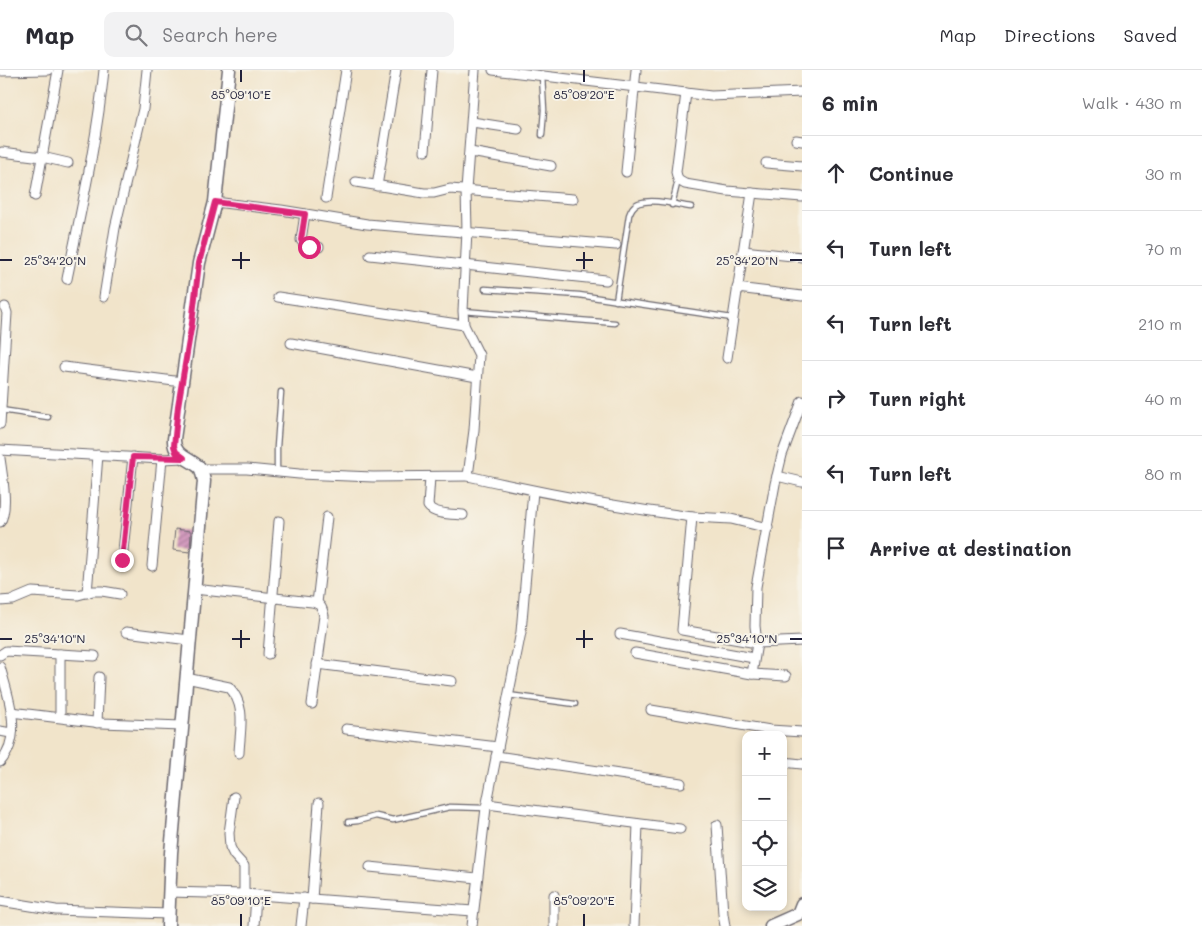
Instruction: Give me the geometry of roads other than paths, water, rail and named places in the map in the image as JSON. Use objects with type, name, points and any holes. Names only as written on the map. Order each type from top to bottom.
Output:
[{"type":"main road","points":[[168,920],[189,640],[204,481],[202,469],[176,452],[174,446],[199,263],[215,202],[229,70]]},
{"type":"main road","points":[[771,926],[798,914],[801,910]]},
{"type":"street","points":[[0,71],[49,70]]},
{"type":"street","points":[[35,196],[58,70]]},
{"type":"street","points":[[67,280],[88,179],[101,104],[104,70]]},
{"type":"street","points":[[104,297],[115,228],[143,109],[147,70]]},
{"type":"street","points":[[326,198],[346,70]]},
{"type":"street","points":[[377,186],[396,70]]},
{"type":"street","points":[[425,151],[432,70]]},
{"type":"street","points":[[468,476],[478,355],[464,325],[463,311],[467,231],[466,190],[475,70]]},
{"type":"street","points":[[493,70],[711,96],[802,92]]},
{"type":"street","points":[[626,172],[636,70]]},
{"type":"street","points":[[686,93],[676,172],[678,180],[685,184],[752,193],[802,197]]},
{"type":"street","points":[[472,122],[518,129]]},
{"type":"street","points":[[2,152],[68,162]]},
{"type":"street","points":[[470,152],[551,166]]},
{"type":"street","points":[[766,162],[802,166]]},
{"type":"street","points":[[356,182],[424,193],[434,193],[450,189],[573,199]]},
{"type":"street","points":[[727,358],[752,193]]},
{"type":"street","points":[[215,202],[367,224],[616,245]]},
{"type":"street","points":[[305,214],[301,240],[309,247],[319,248]]},
{"type":"street","points":[[743,251],[802,257]]},
{"type":"street","points":[[370,255],[606,280]]},
{"type":"street","points":[[737,288],[802,296]]},
{"type":"street","points":[[278,297],[464,325]]},
{"type":"street","points":[[0,424],[7,313],[5,307]]},
{"type":"street","points":[[291,343],[477,377]]},
{"type":"street","points":[[64,367],[182,382]]},
{"type":"street","points":[[752,674],[757,643],[755,626],[756,587],[782,455],[802,401]]},
{"type":"street","points":[[0,450],[162,459],[184,458]]},
{"type":"street","points":[[88,593],[98,456]]},
{"type":"street","points":[[122,560],[133,457]]},
{"type":"street","points":[[0,458],[4,491],[4,515],[0,522]]},
{"type":"street","points":[[152,566],[162,459]]},
{"type":"street","points":[[202,469],[247,469],[373,477],[468,476],[621,508],[692,517],[731,519],[768,528]]},
{"type":"street","points":[[777,476],[802,482]]},
{"type":"street","points":[[430,477],[428,506],[430,510],[463,515]]},
{"type":"street","points":[[472,926],[486,806],[521,632],[533,491]]},
{"type":"street","points":[[692,517],[682,630],[757,643],[802,641]]},
{"type":"street","points":[[318,603],[327,518]]},
{"type":"street","points":[[268,654],[279,521]]},
{"type":"street","points":[[194,589],[272,596],[318,603],[322,607],[324,616],[312,704]]},
{"type":"street","points":[[0,601],[13,600],[32,592],[78,595],[102,591],[120,594]]},
{"type":"street","points":[[126,632],[189,640]]},
{"type":"street","points":[[620,634],[754,658]]},
{"type":"street","points":[[0,654],[6,651],[94,656]]},
{"type":"street","points":[[635,653],[752,674],[786,676]]},
{"type":"street","points":[[60,654],[60,717]]},
{"type":"street","points":[[317,664],[452,681]]},
{"type":"street","points":[[0,667],[13,718],[8,752],[0,762]]},
{"type":"street","points":[[97,723],[100,676]]},
{"type":"street","points":[[186,678],[229,687],[233,691],[239,700],[242,712],[239,753]]},
{"type":"street","points":[[651,710],[765,731]]},
{"type":"street","points":[[12,712],[97,723],[182,726]]},
{"type":"street","points":[[346,729],[497,751],[681,783]]},
{"type":"street","points":[[0,731],[11,733]]},
{"type":"street","points":[[787,732],[802,732]]},
{"type":"street","points":[[787,762],[802,764]]},
{"type":"street","points":[[234,797],[229,833],[230,847],[234,855],[244,866],[244,894]]},
{"type":"street","points":[[302,926],[308,898],[319,804]]},
{"type":"street","points":[[486,806],[680,829]]},
{"type":"street","points":[[634,926],[638,824]]},
{"type":"street","points":[[717,825],[725,926]]},
{"type":"street","points":[[370,867],[477,878]]},
{"type":"street","points":[[169,892],[244,894],[473,911]]},
{"type":"street","points":[[254,926],[256,895]]},
{"type":"street","points":[[554,895],[554,926]]},
{"type":"street","points":[[0,901],[56,910],[168,920]]},
{"type":"lane","points":[[542,76],[544,110],[542,135]]},
{"type":"lane","points":[[672,205],[678,180]]},
{"type":"lane","points":[[616,301],[629,215],[633,207],[652,202],[691,207]]},
{"type":"lane","points":[[485,289],[578,295],[732,318]]},
{"type":"lane","points":[[463,311],[615,323]]},
{"type":"lane","points":[[277,472],[281,392]]},
{"type":"lane","points":[[1,410],[48,417]]},
{"type":"lane","points":[[508,695],[575,704]]},
{"type":"lane","points":[[348,822],[376,816],[393,820],[450,807],[486,806]]}]
